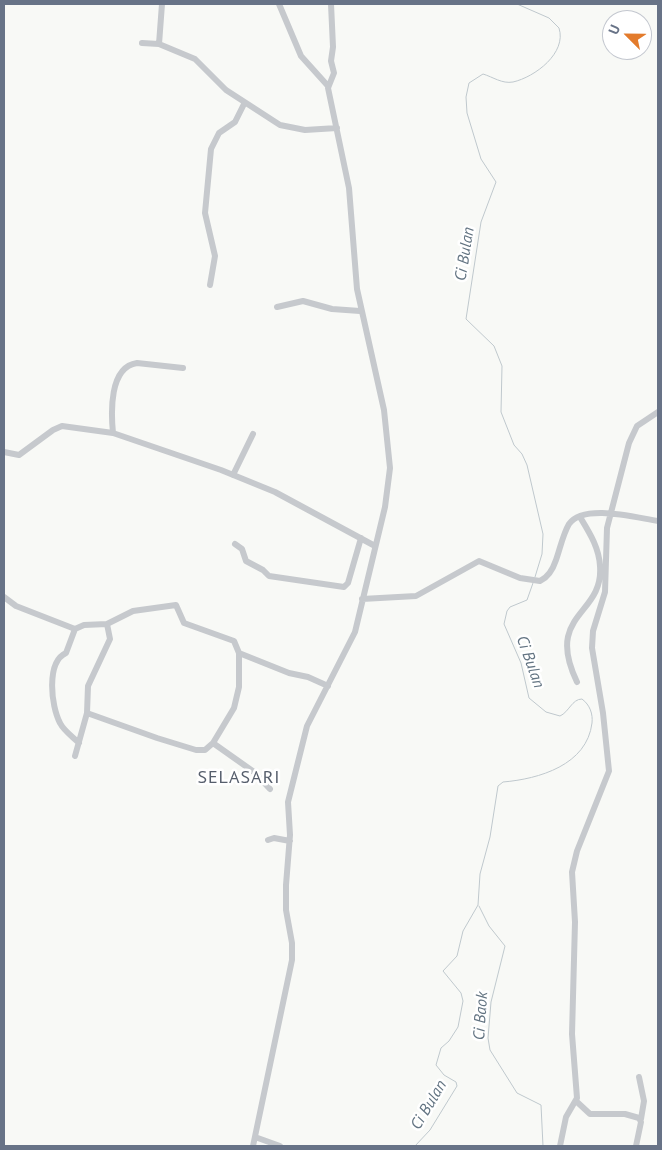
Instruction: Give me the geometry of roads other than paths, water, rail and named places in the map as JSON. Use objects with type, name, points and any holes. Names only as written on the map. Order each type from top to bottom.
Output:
[{"type":"street","points":[[159,44],[162,4]]},
{"type":"street","points":[[253,1146],[292,960],[292,943],[286,910],[290,841],[287,808],[307,726],[353,638],[387,495],[389,441],[381,392],[360,311],[355,271],[351,205],[328,86],[301,56],[279,4]]},
{"type":"street","points":[[328,86],[334,74],[331,61],[333,47],[331,4]]},
{"type":"street","points":[[142,43],[159,44],[194,60],[223,88],[244,104],[272,121],[288,128],[305,130],[337,128]]},
{"type":"street","points":[[210,285],[215,256],[206,213],[211,149],[219,133],[235,122],[244,104]]},
{"type":"street","points":[[277,307],[303,301],[332,309],[360,311]]},
{"type":"street","points":[[113,433],[111,402],[118,381],[130,365],[137,363],[184,368]]},
{"type":"street","points":[[560,1146],[566,1117],[576,1101],[572,1034],[575,922],[572,872],[577,851],[608,771],[603,713],[592,640],[605,592],[606,538],[610,513],[632,434],[642,421],[658,412]]},
{"type":"street","points":[[4,452],[19,455],[53,430],[62,426],[113,433],[233,475],[289,499],[375,546]]},
{"type":"street","points":[[233,475],[253,434]]},
{"type":"street","points":[[362,600],[416,596],[479,561],[533,581],[544,579],[550,574],[568,526],[580,517],[610,513],[658,521]]},
{"type":"street","points":[[577,682],[567,657],[567,640],[571,628],[596,586],[600,567],[596,548],[580,517]]},
{"type":"street","points":[[235,544],[242,549],[246,561],[263,570],[269,576],[344,587],[348,583],[361,538]]},
{"type":"street","points":[[4,597],[16,606],[75,629],[84,625],[107,624],[134,611],[176,605],[184,623],[234,641],[239,653],[237,699],[231,715],[213,743],[205,750],[196,750],[87,713]]},
{"type":"street","points":[[75,756],[87,713],[88,686],[110,639],[107,624]]},
{"type":"street","points":[[75,629],[66,653],[59,655],[56,661],[52,690],[59,721],[79,743]]},
{"type":"street","points":[[239,653],[328,686]]},
{"type":"street","points":[[213,743],[254,772],[270,789]]},
{"type":"street","points":[[268,840],[274,838],[290,841]]},
{"type":"street","points":[[636,1146],[644,1101],[639,1077]]},
{"type":"street","points":[[576,1101],[590,1114],[625,1114],[640,1119]]},
{"type":"street","points":[[255,1136],[280,1146]]},
{"type":"waterway","name":"Ci Bulan","points":[[517,4],[549,18],[559,28],[560,37],[554,55],[531,75],[509,82],[483,74],[469,83],[466,97],[467,113],[481,159],[496,182],[481,222],[466,319],[494,346],[502,366],[501,412],[514,445],[522,454],[527,465],[543,534],[542,554],[535,577]]},
{"type":"waterway","name":"Ci Bulan","points":[[415,1146],[430,1130],[457,1086],[456,1082],[444,1075],[436,1065],[441,1048],[449,1041],[458,1027],[463,1001],[461,993],[443,971],[457,956],[463,931],[478,905],[480,874],[490,837],[498,786],[503,782],[546,773],[571,759],[581,750],[588,737],[592,723],[590,710],[582,699],[573,703],[560,716],[546,712],[529,698],[521,663],[504,624],[507,611],[510,607],[527,600],[533,583]]},
{"type":"waterway","name":"Ci Baok","points":[[479,906],[489,926],[505,946],[491,1002],[488,1038],[490,1050],[517,1093],[541,1105],[543,1146]]},
{"type":"district","name":"SELASARI","points":[[239,778]]}]
